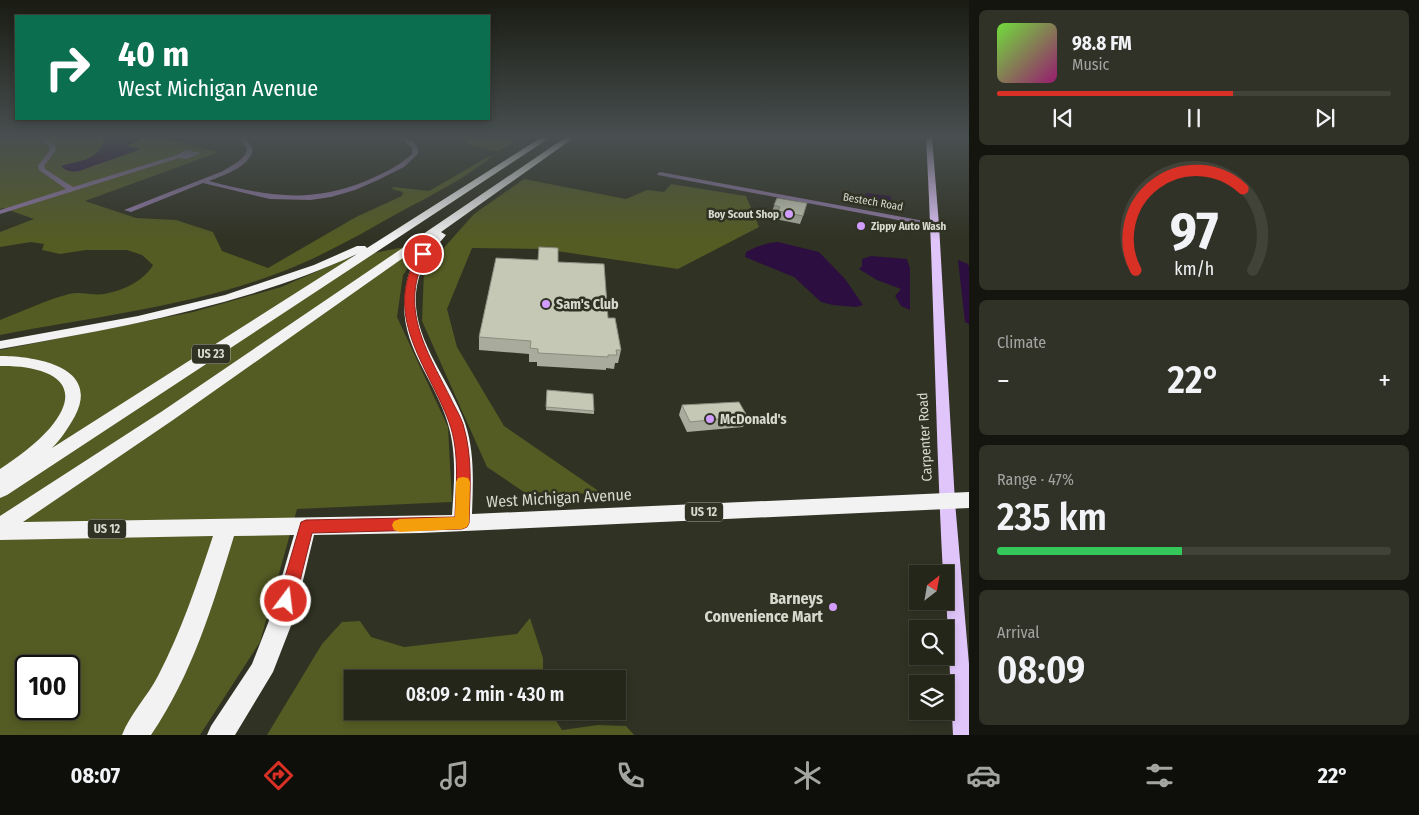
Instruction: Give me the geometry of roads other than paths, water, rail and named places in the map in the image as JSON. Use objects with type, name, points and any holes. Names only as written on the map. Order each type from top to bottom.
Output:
[{"type":"highway","name":"US 23","points":[[0,490],[495,171]]},
{"type":"highway","name":"US 23","points":[[1,527],[522,171]]},
{"type":"highway","points":[[462,523],[464,458],[456,423],[415,336],[410,315],[411,283],[415,268],[432,243],[483,198]]},
{"type":"highway","points":[[0,345],[162,315],[245,294],[294,278],[335,261],[421,219]]},
{"type":"highway","points":[[0,361],[31,361],[46,365],[61,372],[70,381],[74,393],[71,407],[61,426],[31,455],[0,479]]},
{"type":"highway","name":"West Michigan Avenue","points":[[1,527],[43,530],[462,523],[969,500]]},
{"type":"highway","points":[[220,735],[261,672],[282,618],[306,527]]},
{"type":"highway","points":[[135,735],[150,717],[169,684],[202,602],[226,528]]},
{"type":"main road","name":"Carpenter Road","points":[[931,171],[947,502],[964,735]]},
{"type":"street","points":[[44,171],[72,190]]},
{"type":"street","points":[[0,212],[135,171]]},
{"type":"street","points":[[128,210],[204,181],[224,171]]},
{"type":"street","points":[[204,181],[249,194],[285,200],[326,196],[369,182],[389,171]]},
{"type":"street","name":"Bestech Road","points":[[660,174],[935,225]]},
{"type":"place","name":"Boy Scout Shop","points":[[789,214]]},
{"type":"place","name":"Zippy Auto Wash","points":[[861,226]]},
{"type":"place","name":"Sam's Club","points":[[546,304]]},
{"type":"place","name":"McDonald's","points":[[710,419]]},
{"type":"place","name":"Barneys Convenience Mart","points":[[833,607]]}]
